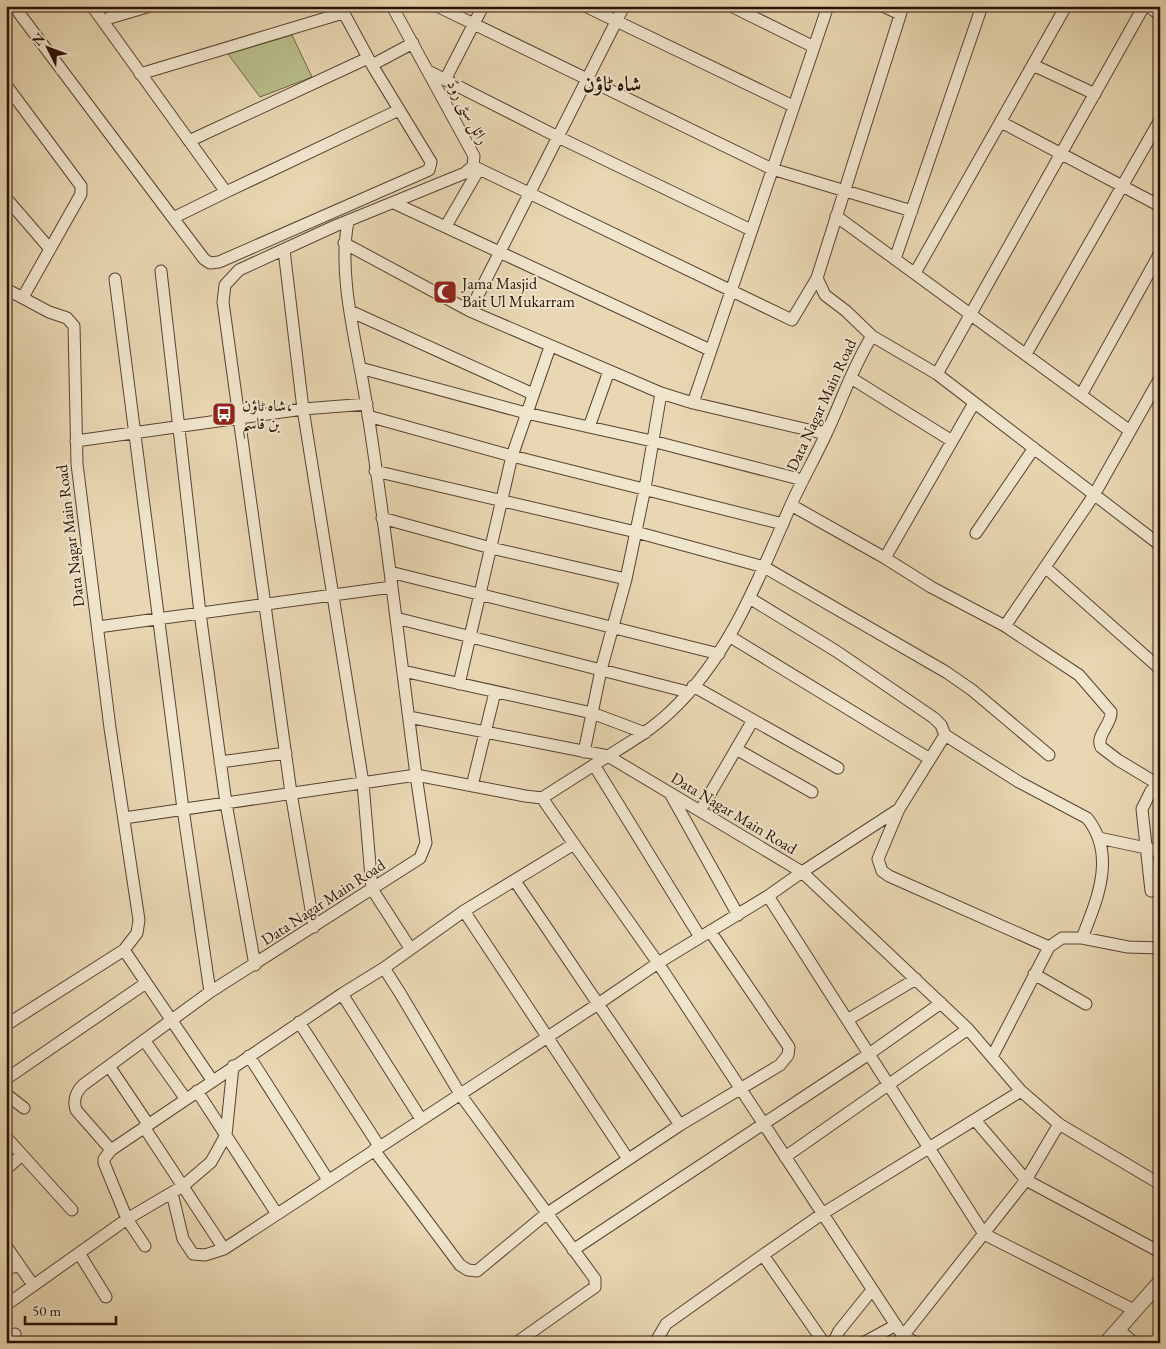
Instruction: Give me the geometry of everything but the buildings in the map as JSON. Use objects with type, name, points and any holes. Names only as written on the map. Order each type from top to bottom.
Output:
[{"type":"street","points":[[23,6],[19,13],[204,259],[214,263],[428,170],[431,162],[370,61],[342,10],[140,74]]},
{"type":"street","points":[[92,6],[226,192]]},
{"type":"street","points":[[103,20],[150,6]]},
{"type":"street","name":"رائل سٹی روڈ","points":[[314,927],[286,753],[267,604],[223,302],[225,285],[239,270],[476,168],[474,156],[392,6]]},
{"type":"street","points":[[437,6],[772,169],[912,211]]},
{"type":"street","points":[[445,80],[483,6]]},
{"type":"street","points":[[585,6],[794,106]]},
{"type":"street","points":[[470,311],[624,6]]},
{"type":"street","points":[[731,6],[814,47]]},
{"type":"street","points":[[693,403],[828,6]]},
{"type":"street","points":[[446,226],[476,168],[530,192],[792,320],[817,278],[901,10],[883,6]]},
{"type":"street","points":[[895,259],[982,6]]},
{"type":"street","points":[[916,274],[1066,6]]},
{"type":"street","points":[[937,374],[1146,6],[1160,15]]},
{"type":"street","points":[[189,141],[413,43]]},
{"type":"street","points":[[1033,65],[1095,94]]},
{"type":"street","points":[[427,70],[558,137],[751,230]]},
{"type":"street","points":[[6,84],[81,186],[81,194],[23,298]]},
{"type":"street","points":[[173,218],[399,110]]},
{"type":"street","points":[[1001,122],[1160,206]]},
{"type":"street","points":[[1026,354],[1159,122]]},
{"type":"street","points":[[6,198],[50,249]]},
{"type":"street","points":[[394,202],[710,350]]},
{"type":"street","points":[[836,216],[1130,430]]},
{"type":"street","name":"Data Nagar Main Road","points":[[111,1150],[76,1110],[74,1104],[76,1092],[210,992],[412,864],[424,850],[426,842],[367,404],[350,311],[344,243],[348,222]]},
{"type":"street","points":[[344,243],[470,311],[550,347],[661,393],[693,403],[826,434]]},
{"type":"street","points":[[284,250],[303,409],[362,783],[372,889],[410,948]]},
{"type":"street","points":[[1081,395],[1160,253]]},
{"type":"street","points":[[161,271],[200,613],[220,762],[255,965]]},
{"type":"street","name":"Data Nagar Main Road","points":[[542,798],[645,733],[691,689],[719,654],[750,598],[863,350],[872,336],[846,311],[825,296],[817,278]]},
{"type":"street","points":[[115,279],[183,809],[210,992]]},
{"type":"street","name":"Data Nagar Main Road","points":[[6,289],[49,312],[67,318],[74,326],[77,464],[139,920],[137,933],[124,950]]},
{"type":"street","points":[[350,311],[533,394]]},
{"type":"street","points":[[872,336],[937,374],[1160,545]]},
{"type":"street","points":[[459,684],[512,456],[550,347]]},
{"type":"street","points":[[360,368],[526,413],[652,441],[803,480]]},
{"type":"street","points":[[589,427],[609,371]]},
{"type":"street","points":[[851,378],[952,441]]},
{"type":"street","points":[[1005,626],[1094,495],[1160,378]]},
{"type":"street","points":[[584,752],[601,670],[626,579],[645,488],[661,393]]},
{"type":"street","points":[[885,558],[974,403]]},
{"type":"street","points":[[76,441],[303,409],[367,404]]},
{"type":"street","points":[[368,416],[512,456],[783,524]]},
{"type":"street","points":[[976,533],[1034,448]]},
{"type":"street","points":[[376,471],[636,532],[764,567],[946,672],[972,690],[1049,755]]},
{"type":"street","points":[[791,505],[932,587],[1005,626],[1079,675],[1111,712],[1112,718],[1100,738],[1101,747],[1118,760],[1159,783],[1148,796],[1142,809],[1151,891]]},
{"type":"street","points":[[382,518],[491,548],[626,579]]},
{"type":"street","points":[[1045,567],[1160,669]]},
{"type":"street","points":[[390,572],[614,626],[719,654]]},
{"type":"street","points":[[98,627],[392,587]]},
{"type":"street","points":[[750,598],[836,651],[934,718],[941,725],[946,735],[1019,782],[1087,818],[1098,838],[1102,864],[1100,891],[1082,938]]},
{"type":"street","points":[[396,618],[601,670],[691,689],[753,720],[838,768]]},
{"type":"street","points":[[729,636],[930,759]]},
{"type":"street","points":[[403,672],[592,713],[645,733]]},
{"type":"street","points":[[472,786],[496,692]]},
{"type":"street","name":"Data Nagar Main Road","points":[[172,1193],[183,1238],[193,1254],[205,1256],[224,1248],[658,963],[738,915],[802,872],[608,756],[409,717]]},
{"type":"street","points":[[700,811],[753,720]]},
{"type":"street","points":[[946,735],[899,809],[878,859],[882,871],[889,876],[1049,947]]},
{"type":"street","points":[[736,749],[812,792]]},
{"type":"street","points":[[220,762],[286,753]]},
{"type":"street","points":[[299,1022],[376,1148],[446,1248],[460,1266],[468,1270],[477,1271],[546,1214],[680,1125],[780,1065],[788,1055],[789,1047],[705,934],[594,765]]},
{"type":"street","points":[[124,818],[416,775],[542,798],[658,963],[896,1326],[900,1339]]},
{"type":"street","points":[[670,794],[738,915]]},
{"type":"street","points":[[899,809],[802,872],[968,1029],[1021,1091],[1058,1124],[1160,1184]]},
{"type":"street","points":[[1098,838],[1160,851]]},
{"type":"street","points":[[145,1246],[127,1219],[104,1163],[104,1159],[111,1150],[299,1022],[384,968],[464,911],[574,844]]},
{"type":"street","points":[[515,881],[680,1125]]},
{"type":"street","points":[[768,896],[984,1234],[1134,1310]]},
{"type":"street","points":[[464,911],[549,1036],[628,1159]]},
{"type":"street","points":[[992,1057],[1049,947],[1062,938],[1082,938],[1128,947],[1160,948]]},
{"type":"street","points":[[6,1024],[124,950],[212,1080]]},
{"type":"street","points":[[384,968],[460,1094],[546,1214],[593,1274],[595,1287],[516,1343]]},
{"type":"street","points":[[1034,974],[1086,1004]]},
{"type":"street","points":[[847,1020],[916,979]]},
{"type":"street","points":[[6,1079],[146,983]]},
{"type":"street","points":[[342,994],[421,1119]]},
{"type":"street","points":[[573,1250],[870,1054],[941,1003]]},
{"type":"street","points":[[785,1157],[968,1029]]},
{"type":"street","points":[[144,1040],[185,1098]]},
{"type":"street","points":[[249,1056],[328,1180]]},
{"type":"street","points":[[110,1066],[183,1186],[224,1248]]},
{"type":"street","points":[[6,1306],[127,1219],[183,1186],[211,1162],[226,1134],[233,1066]]},
{"type":"street","points":[[197,1091],[277,1214]]},
{"type":"street","points":[[655,1343],[666,1324],[822,1214],[1021,1091]]},
{"type":"street","points":[[6,1094],[24,1108]]},
{"type":"street","points":[[975,1120],[1026,1180],[1160,1252]]},
{"type":"street","points":[[900,1339],[1026,1180],[1058,1124]]},
{"type":"street","points":[[6,1137],[72,1210]]},
{"type":"street","points":[[6,1169],[22,1155]]},
{"type":"street","points":[[6,1246],[33,1285]]},
{"type":"street","points":[[79,1253],[106,1296]]},
{"type":"street","points":[[763,1255],[824,1343]]},
{"type":"street","points":[[6,1268],[20,1266]]},
{"type":"street","points":[[1106,1343],[1160,1282]]},
{"type":"street","points":[[833,1343],[839,1331],[872,1290]]},
{"type":"street","points":[[863,1343],[896,1326]]},
{"type":"street","points":[[1118,1329],[1134,1343]]},
{"type":"street","points":[[900,1339],[917,1343]]},
{"type":"green space","points":[[292,35],[312,77],[260,97],[228,54]]},
{"type":"place","name":"Jama Masjid Bait Ul Mukarram","points":[[445,292]]},
{"type":"place","name":"شاہ ٹاؤن، بن قاسم","points":[[224,414]]},
{"type":"district","name":"شاہ ٹاؤن","points":[[612,83]]}]
